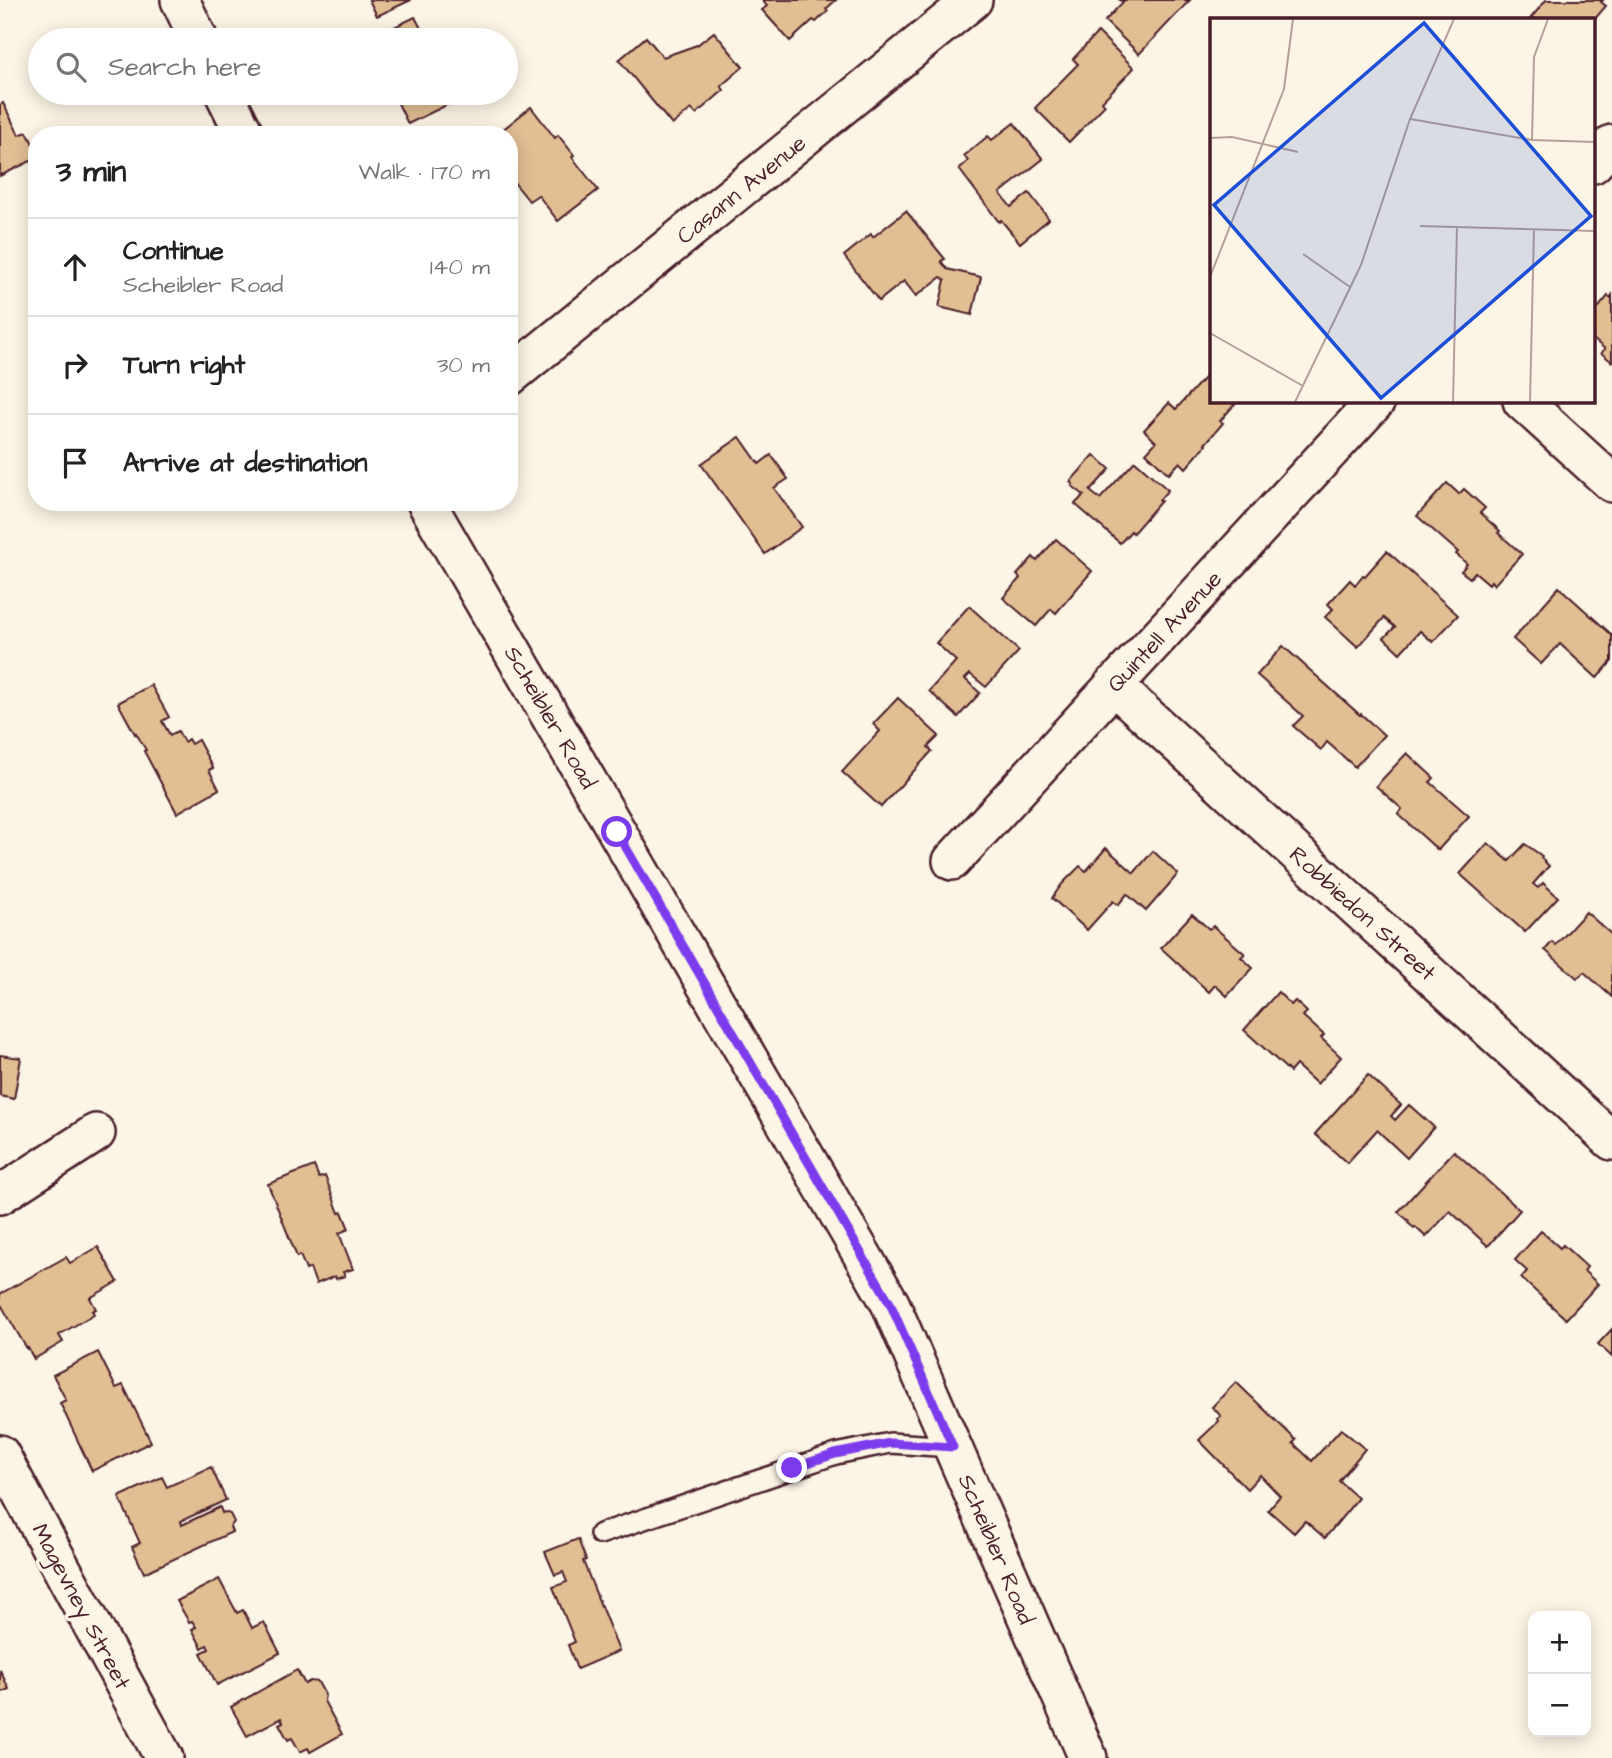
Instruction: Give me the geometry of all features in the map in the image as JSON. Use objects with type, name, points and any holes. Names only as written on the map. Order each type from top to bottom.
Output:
[{"type":"street","points":[[180,0],[193,28]]},
{"type":"street","name":"Casann Avenue","points":[[518,370],[973,0]]},
{"type":"street","points":[[230,105],[240,126]]},
{"type":"street","points":[[1594,163],[1612,144]]},
{"type":"street","name":"Quintell Avenue","points":[[953,860],[1375,402]]},
{"type":"street","points":[[1523,402],[1612,483]]},
{"type":"street","name":"Scheibler Road","points":[[431,511],[890,1303],[1087,1758]]},
{"type":"street","name":"Robbiedon Street","points":[[1113,685],[1612,1141]]},
{"type":"street","points":[[0,1195],[96,1133]]},
{"type":"street","name":"Magevney Street","points":[[0,1454],[164,1758]]},
{"type":"lane","points":[[600,1534],[835,1454],[890,1443],[953,1447]]},
{"type":"building","points":[[369,0],[411,0],[377,16]]},
{"type":"building","points":[[762,0],[836,0],[816,22],[813,20],[790,41],[762,10],[767,6]]},
{"type":"building","points":[[1120,0],[1190,0],[1139,54],[1105,21],[1123,2]]},
{"type":"building","points":[[1546,0],[1603,0],[1601,2],[1606,6],[1594,20],[1531,18]]},
{"type":"building","points":[[415,17],[421,28],[392,28]]},
{"type":"building","points":[[714,32],[743,67],[721,86],[724,90],[696,114],[691,109],[672,125],[619,60],[646,37],[663,57],[697,45]]},
{"type":"building","points":[[1098,32],[1134,68],[1102,101],[1105,105],[1069,142],[1035,108],[1078,64],[1073,59]]},
{"type":"building","points":[[3,103],[19,135],[28,134],[28,162],[0,176],[0,105]]},
{"type":"building","points":[[399,105],[447,105],[408,124]]},
{"type":"building","points":[[531,107],[555,138],[558,135],[598,190],[558,221],[538,195],[529,201],[518,187],[518,126],[507,126]]},
{"type":"building","points":[[1014,123],[1043,159],[1000,193],[1011,207],[1029,193],[1049,219],[1020,243],[1001,220],[999,222],[959,169],[968,161],[964,156],[988,136],[992,140]]},
{"type":"building","points":[[906,211],[945,259],[941,261],[947,269],[981,277],[972,315],[939,307],[945,280],[941,277],[916,296],[904,281],[879,301],[844,256]]},
{"type":"building","points":[[1612,295],[1612,362],[1601,353],[1605,349],[1594,340],[1594,313],[1608,296],[1610,298]]},
{"type":"building","points":[[1205,377],[1210,382],[1210,402],[1235,404],[1186,468],[1180,462],[1169,474],[1146,453],[1156,442],[1144,430],[1169,403],[1176,409]]},
{"type":"building","points":[[740,437],[759,464],[771,455],[788,479],[774,488],[802,527],[765,554],[701,464]]},
{"type":"building","points":[[1094,455],[1110,469],[1090,491],[1100,499],[1135,461],[1168,490],[1133,533],[1131,531],[1120,543],[1075,504],[1084,495],[1070,482]]},
{"type":"building","points":[[1447,483],[1459,494],[1464,489],[1485,508],[1480,513],[1522,554],[1494,585],[1475,572],[1470,578],[1461,571],[1467,564],[1456,554],[1458,552],[1417,516]]},
{"type":"building","points":[[1056,539],[1092,571],[1056,613],[1051,609],[1036,626],[1003,598],[1020,578],[1017,575],[1033,557],[1037,561]]},
{"type":"building","points":[[1387,551],[1458,615],[1433,642],[1420,631],[1400,653],[1384,638],[1395,627],[1384,618],[1358,647],[1325,617],[1333,609],[1328,604],[1350,580],[1355,585]]},
{"type":"building","points":[[1559,587],[1612,635],[1612,661],[1597,678],[1560,644],[1541,664],[1513,639]]},
{"type":"building","points":[[969,606],[1019,651],[986,687],[970,674],[965,679],[980,693],[958,717],[929,691],[956,661],[936,643]]},
{"type":"building","points":[[1283,646],[1384,735],[1355,767],[1327,742],[1321,750],[1293,726],[1303,716],[1257,675]]},
{"type":"building","points":[[151,685],[169,717],[162,721],[170,735],[178,731],[184,742],[188,739],[191,744],[198,740],[213,768],[209,770],[219,789],[177,813],[144,751],[146,750],[118,703]]},
{"type":"building","points":[[898,698],[939,736],[928,747],[932,751],[881,807],[842,772],[880,731],[873,724]]},
{"type":"building","points":[[1407,753],[1434,778],[1430,782],[1469,816],[1438,850],[1398,814],[1402,809],[1376,786]]},
{"type":"building","points":[[1488,843],[1509,861],[1525,844],[1542,856],[1549,866],[1533,884],[1538,888],[1543,883],[1558,897],[1525,932],[1460,874]]},
{"type":"building","points":[[1106,848],[1134,873],[1153,851],[1178,874],[1146,911],[1127,894],[1118,905],[1113,901],[1087,930],[1052,898],[1080,866],[1086,871]]},
{"type":"building","points":[[1586,912],[1612,935],[1612,997],[1584,972],[1577,978],[1545,950],[1552,942],[1556,945]]},
{"type":"building","points":[[1192,914],[1209,929],[1213,926],[1245,954],[1241,957],[1253,968],[1227,996],[1215,985],[1209,992],[1161,948]]},
{"type":"building","points":[[1278,992],[1291,1005],[1295,1001],[1307,1012],[1303,1016],[1324,1035],[1321,1038],[1341,1057],[1317,1084],[1296,1065],[1290,1072],[1244,1030]]},
{"type":"building","points":[[0,1055],[21,1058],[14,1099],[0,1096]]},
{"type":"building","points":[[1368,1075],[1401,1105],[1391,1116],[1395,1120],[1409,1105],[1434,1127],[1407,1158],[1377,1130],[1347,1163],[1315,1134]]},
{"type":"building","points":[[1454,1151],[1520,1210],[1488,1246],[1450,1211],[1426,1237],[1398,1212]]},
{"type":"building","points":[[314,1166],[319,1178],[325,1176],[339,1213],[342,1212],[349,1229],[339,1233],[353,1269],[343,1272],[345,1276],[336,1279],[335,1276],[316,1284],[310,1268],[306,1270],[300,1255],[297,1257],[268,1184]]},
{"type":"building","points":[[1541,1231],[1560,1248],[1563,1245],[1587,1267],[1584,1271],[1598,1284],[1566,1319],[1521,1278],[1527,1271],[1515,1260]]},
{"type":"building","points":[[98,1247],[118,1282],[90,1298],[96,1309],[92,1311],[94,1314],[59,1335],[63,1342],[34,1359],[0,1303],[0,1294],[66,1257],[70,1263]]},
{"type":"building","points":[[1612,1329],[1612,1357],[1598,1344]]},
{"type":"building","points":[[98,1352],[116,1388],[123,1385],[151,1442],[92,1471],[60,1403],[66,1400],[53,1375]]},
{"type":"building","points":[[1236,1382],[1296,1440],[1293,1443],[1312,1461],[1341,1429],[1365,1449],[1339,1481],[1358,1498],[1325,1538],[1305,1521],[1294,1533],[1268,1510],[1280,1496],[1260,1475],[1247,1489],[1199,1440],[1221,1416],[1212,1407]]},
{"type":"building","points":[[211,1467],[226,1500],[181,1521],[182,1525],[220,1507],[222,1513],[230,1514],[234,1522],[230,1527],[232,1532],[144,1573],[132,1547],[140,1543],[119,1497],[162,1477],[167,1487]]},
{"type":"building","points":[[578,1539],[586,1560],[583,1561],[619,1651],[577,1669],[568,1645],[575,1642],[553,1587],[567,1582],[563,1572],[555,1575],[545,1552]]},
{"type":"building","points":[[219,1579],[237,1613],[243,1610],[252,1628],[264,1622],[280,1653],[217,1685],[201,1653],[209,1649],[207,1645],[202,1648],[192,1629],[196,1627],[192,1621],[189,1622],[177,1601]]},
{"type":"building","points":[[0,1670],[9,1689],[0,1693]]},
{"type":"building","points":[[297,1670],[305,1684],[310,1681],[318,1682],[325,1695],[324,1701],[342,1734],[310,1752],[308,1748],[300,1752],[292,1738],[288,1740],[279,1724],[283,1722],[281,1718],[247,1736],[231,1707]]},
{"type":"route","points":[[617,832],[890,1303],[953,1447],[890,1443],[835,1454],[792,1468]]}]
